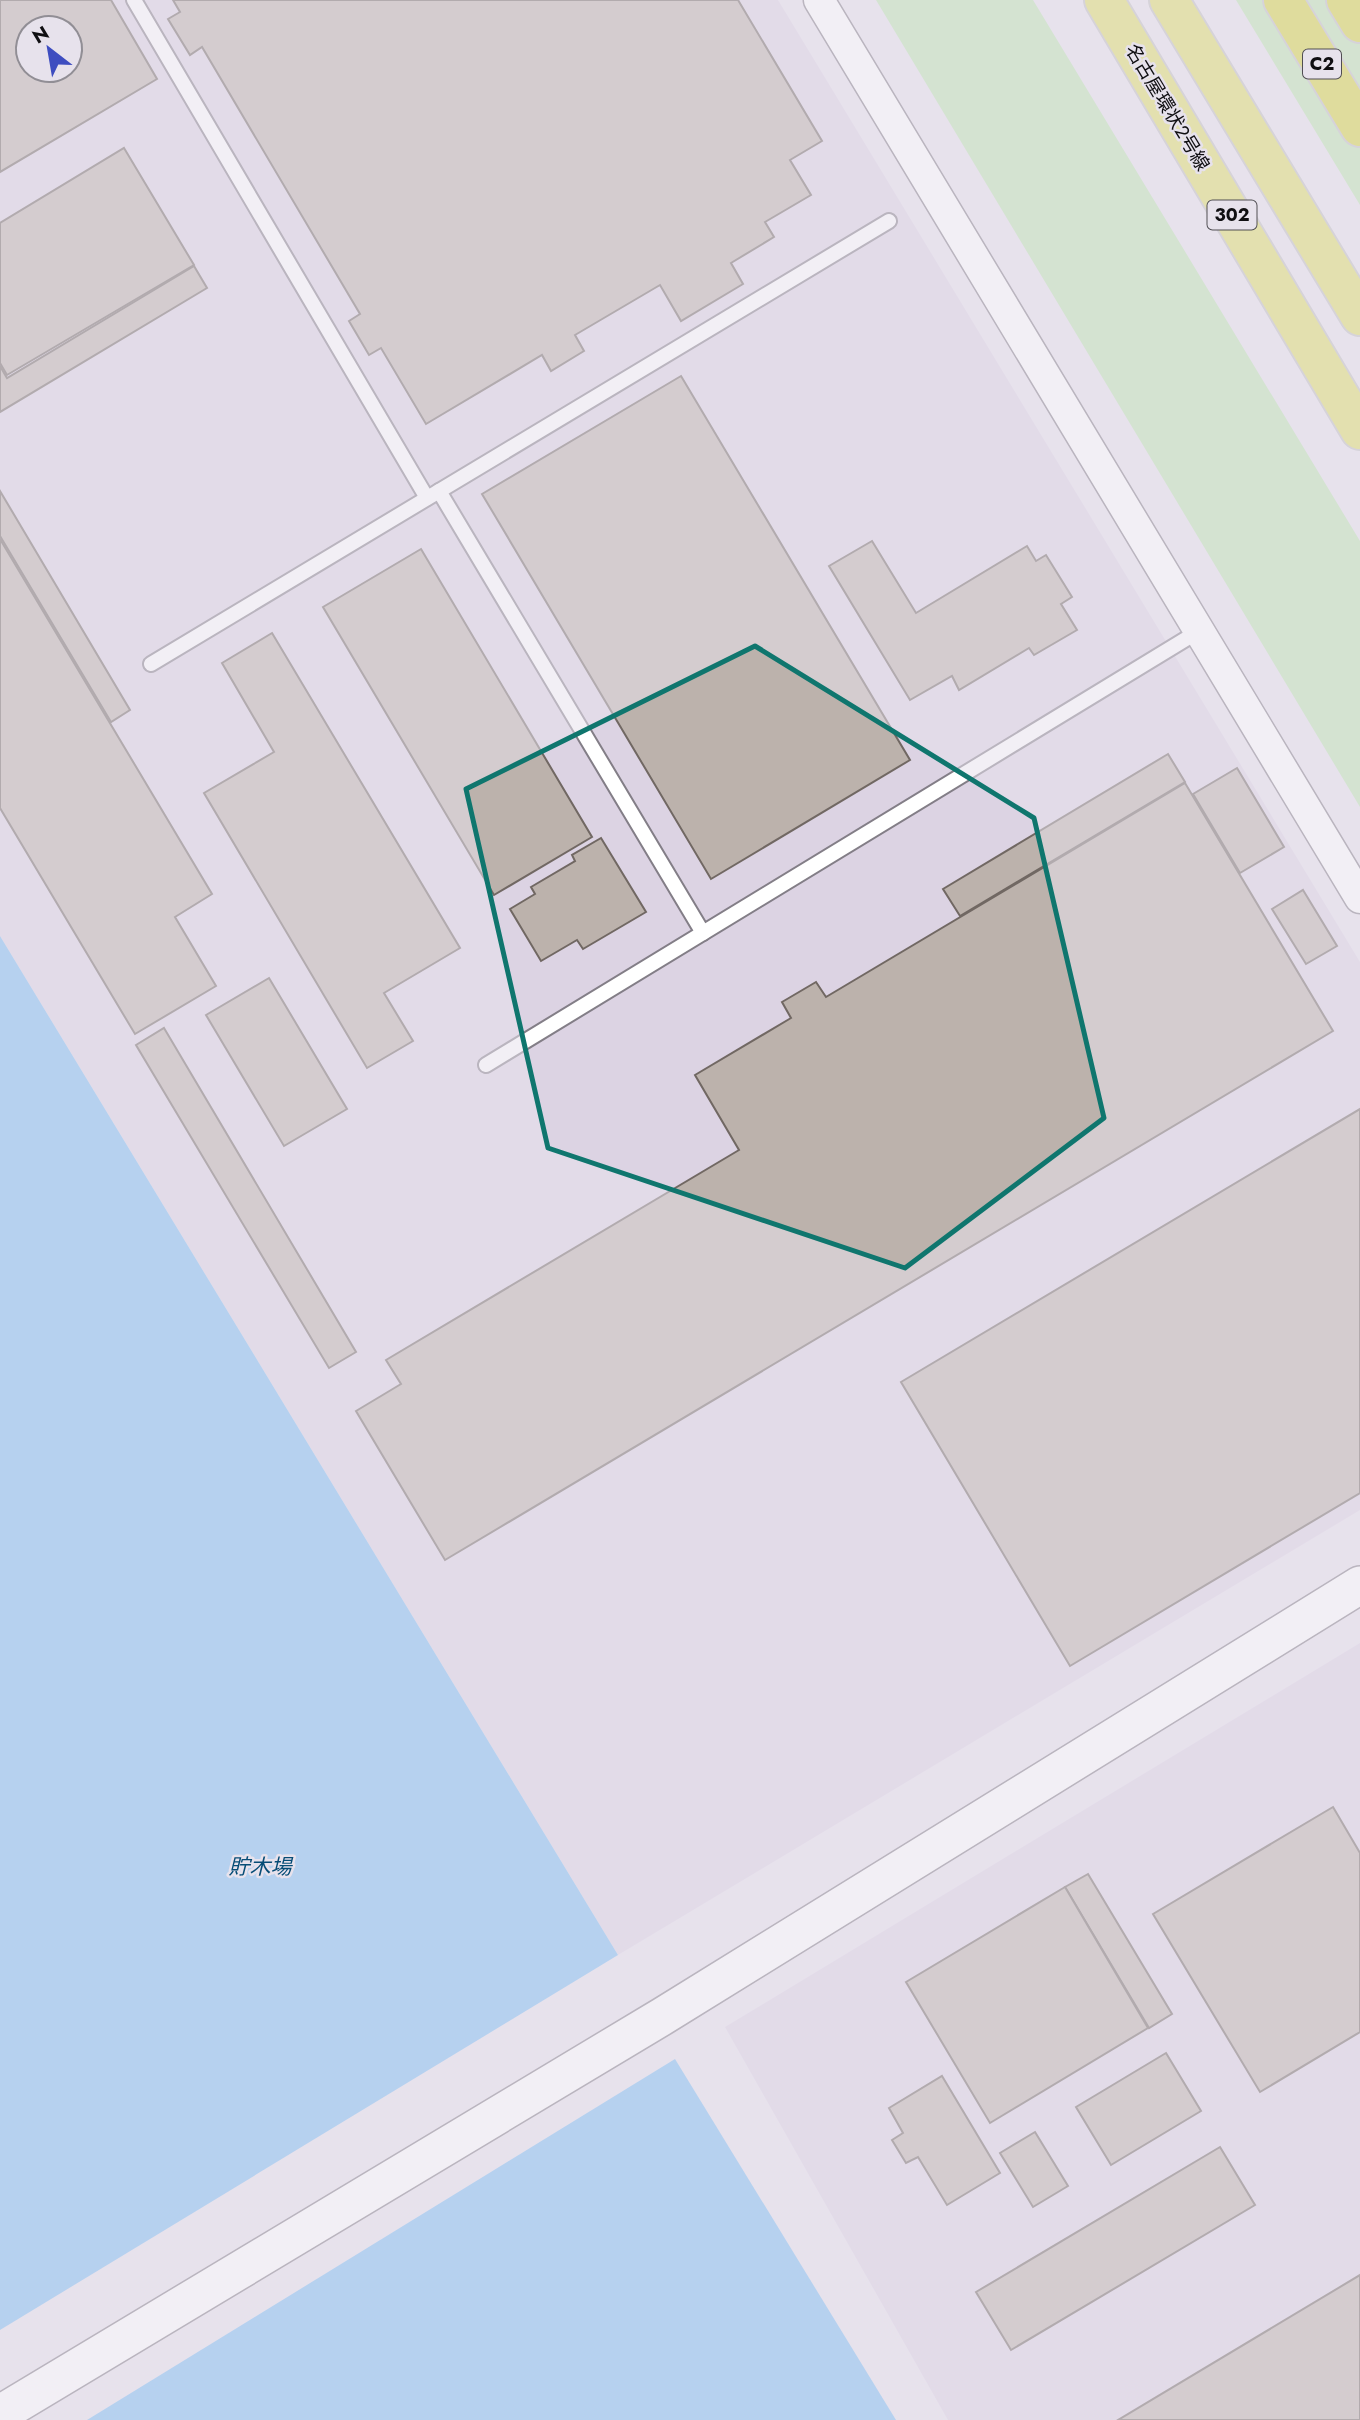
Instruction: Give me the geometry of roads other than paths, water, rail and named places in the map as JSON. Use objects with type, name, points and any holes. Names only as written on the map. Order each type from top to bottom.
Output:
[{"type":"highway","name":"名古屋環状2号線","points":[[1104,0],[1360,430]]},
{"type":"highway","points":[[1169,0],[1360,316]]},
{"type":"highway","name":"C2","points":[[1283,0],[1360,127]]},
{"type":"highway","points":[[1346,0],[1360,23]]},
{"type":"street","points":[[819,0],[1360,898]]},
{"type":"street","points":[[0,2414],[663,2015],[1360,1585]]},
{"type":"lane","points":[[134,0],[433,495],[703,933]]},
{"type":"lane","points":[[151,664],[889,222]]},
{"type":"lane","points":[[486,1065],[1199,631]]},
{"type":"water","name":"貯木場","points":[[0,936],[618,1955],[0,2330]]},
{"type":"water","points":[[675,2059],[896,2420],[87,2420]]}]
